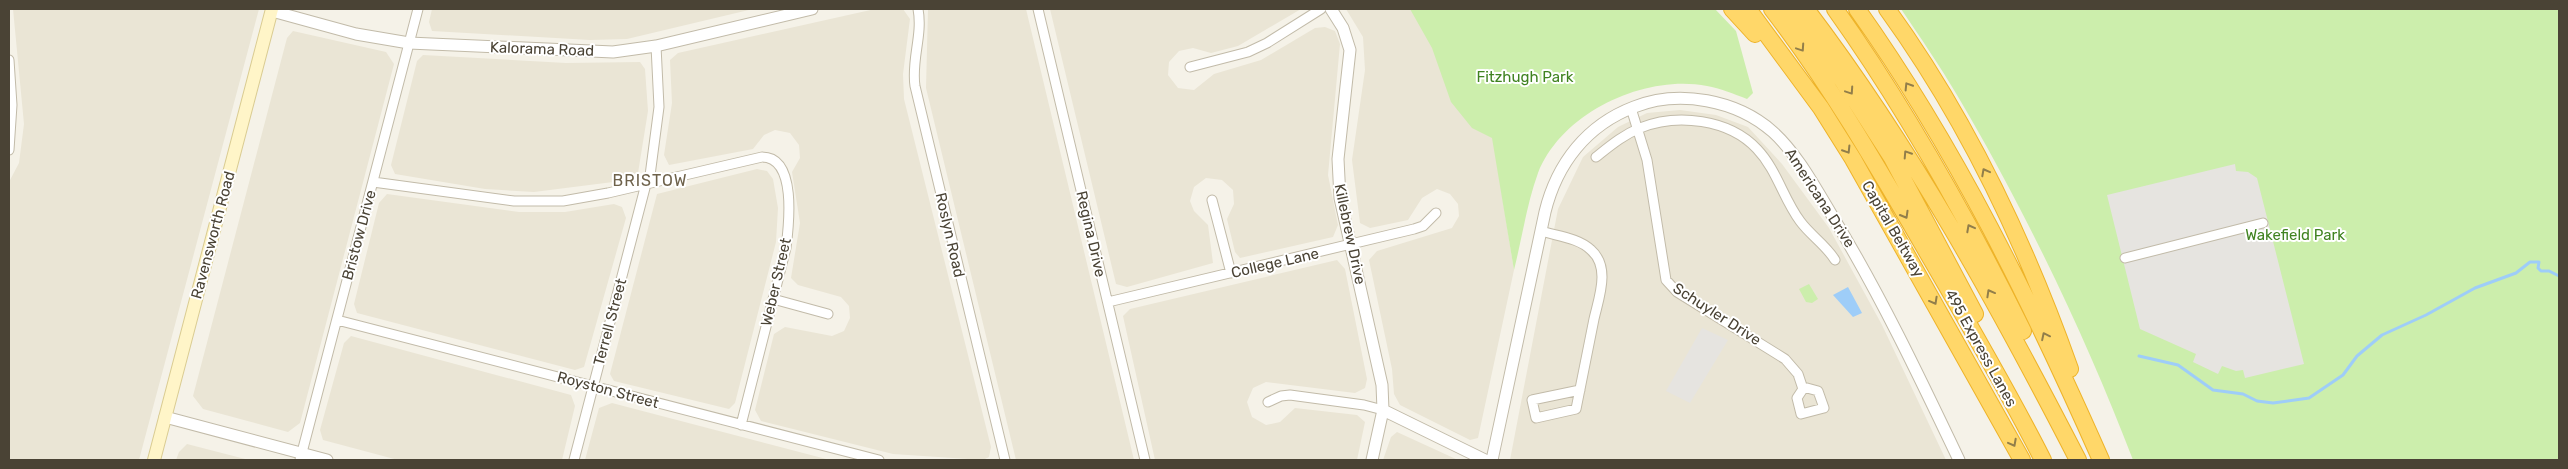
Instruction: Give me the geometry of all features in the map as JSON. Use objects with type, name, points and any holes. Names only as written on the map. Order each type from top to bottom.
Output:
[{"type":"highway","points":[[1732,9],[1821,108]]},
{"type":"highway","name":"Capital Beltway","points":[[1748,9],[1821,108],[1886,215],[2022,460]]},
{"type":"highway","name":"495 Express Lanes","points":[[1772,9],[1797,41],[1855,128],[2045,460]]},
{"type":"highway","points":[[1790,9],[1842,80],[1892,158],[2016,392],[2045,460]]},
{"type":"highway","points":[[1806,9],[1868,95],[1931,191],[1988,289],[2078,460]]},
{"type":"highway","points":[[1835,9],[1893,95],[1952,195],[2024,333],[2083,460]]},
{"type":"highway","points":[[1857,9],[1909,87],[1975,200],[2030,305],[2102,460]]},
{"type":"highway","points":[[1887,9],[1938,88],[1973,149],[2030,262],[2102,460]]},
{"type":"main road","name":"Ravensworth Road","points":[[154,460],[272,10]]},
{"type":"street","name":"Bristow Drive","points":[[301,457],[418,9]]},
{"type":"street","name":"Kalorama Road","points":[[272,10],[356,34],[409,43],[613,52],[656,46],[812,9]]},
{"type":"street","name":"Roslyn Road","points":[[918,9],[920,31],[914,62],[914,86],[1005,460]]},
{"type":"street","name":"Regina Drive","points":[[1038,9],[1144,460]]},
{"type":"street","points":[[1190,67],[1248,52],[1267,43],[1321,9]]},
{"type":"street","name":"Killebrew Drive","points":[[1332,9],[1343,28],[1350,50],[1338,178],[1351,245],[1380,367],[1383,410],[1372,460]]},
{"type":"street","name":"Terrell Street","points":[[574,460],[648,183],[659,107],[656,46]]},
{"type":"street","points":[[9,60],[12,106],[9,150]]},
{"type":"street","name":"Americana Drive","points":[[1492,460],[1541,231],[1554,184],[1570,154],[1595,129],[1631,108],[1670,99],[1710,101],[1743,112],[1772,131],[1786,144],[1798,160],[1869,277],[1959,460]]},
{"type":"street","name":"Schuyler Drive","points":[[1631,108],[1647,160],[1666,280],[1677,292],[1785,359],[1798,374],[1803,389]]},
{"type":"street","points":[[1596,157],[1617,140],[1638,129],[1661,122],[1694,121],[1714,125],[1744,138],[1756,148],[1772,170],[1800,222],[1835,260]]},
{"type":"street","name":"Weber Street","points":[[373,182],[532,202],[589,197],[762,157],[775,159],[784,170],[789,228],[786,248],[741,425]]},
{"type":"street","points":[[1212,200],[1232,273]]},
{"type":"street","name":"College Lane","points":[[1108,302],[1414,229],[1423,226],[1436,213]]},
{"type":"street","points":[[2125,258],[2263,223]]},
{"type":"street","points":[[1541,231],[1578,241],[1587,246],[1597,256],[1601,266],[1602,284],[1580,390],[1576,409],[1536,418],[1532,400],[1580,390]]},
{"type":"street","points":[[773,299],[828,314]]},
{"type":"street","name":"Royston Street","points":[[337,320],[879,460]]},
{"type":"street","points":[[1268,402],[1281,396],[1290,395],[1364,405],[1383,410],[1485,460]]},
{"type":"street","points":[[165,417],[301,457],[326,460]]},
{"type":"shaded area","points":[[13,9],[259,9],[139,460],[9,460],[9,182],[19,163],[24,124]]},
{"type":"shaded area","points":[[432,9],[753,9],[627,39],[590,40],[432,31],[429,22]]},
{"type":"shaded area","points":[[875,9],[903,9],[910,19],[903,74],[904,99],[991,447],[989,457],[983,460],[893,454],[761,421],[755,410],[774,334],[785,327],[832,336],[844,331],[850,318],[849,306],[841,297],[798,285],[791,278],[800,223],[792,172],[800,158],[799,145],[790,133],[775,130],[764,135],[753,149],[669,165],[664,155],[672,103],[670,60],[678,53]]},
{"type":"shaded area","points":[[928,9],[1026,9],[1134,460],[1016,460],[926,88]]},
{"type":"shaded area","points":[[1050,9],[1301,9],[1238,46],[1211,53],[1193,48],[1179,51],[1169,62],[1168,75],[1178,88],[1194,90],[1214,74],[1261,60],[1315,28],[1325,27],[1335,31],[1340,44],[1328,175],[1338,225],[1333,237],[1240,258],[1235,252],[1227,219],[1234,204],[1233,190],[1222,180],[1206,178],[1194,187],[1190,201],[1194,211],[1208,225],[1213,263],[1127,287],[1116,284]]},
{"type":"shaded area","points":[[1346,9],[1413,9],[1493,138],[1514,270],[1478,438],[1470,440],[1400,405],[1394,394],[1392,369],[1369,260],[1377,251],[1452,228],[1459,216],[1458,204],[1450,194],[1437,189],[1422,198],[1408,220],[1370,228],[1360,223],[1352,160],[1365,70],[1363,37]]},
{"type":"shaded area","points":[[293,31],[386,52],[394,64],[300,423],[288,432],[203,409],[193,396],[287,38]]},
{"type":"shaded area","points":[[423,55],[566,63],[640,62],[645,69],[648,111],[638,173],[613,182],[534,192],[485,189],[395,174],[391,165],[417,61]]},
{"type":"shaded area","points":[[1680,110],[1716,115],[1748,127],[1782,164],[1829,228],[1882,325],[1946,460],[1510,460],[1558,209],[1583,157],[1618,127],[1647,113]]},
{"type":"shaded area","points":[[2235,164],[2236,171],[2248,172],[2257,178],[2304,364],[2245,378],[2243,370],[2236,371],[2222,366],[2218,374],[2193,362],[2196,354],[2140,329],[2107,195]]},
{"type":"shaded area","points":[[757,169],[767,171],[773,179],[778,208],[776,242],[735,403],[729,409],[614,381],[610,374],[657,194]]},
{"type":"shaded area","points":[[387,194],[519,212],[565,212],[614,204],[622,207],[626,218],[584,367],[575,370],[357,313],[354,304],[379,203]]},
{"type":"shaded area","points":[[1337,260],[1345,269],[1367,379],[1365,388],[1355,393],[1266,382],[1253,388],[1247,402],[1252,417],[1266,425],[1280,422],[1295,408],[1357,415],[1365,422],[1357,460],[1155,460],[1123,316],[1130,309]]},
{"type":"shaded area","points":[[1702,328],[1728,340],[1690,403],[1666,391]]},
{"type":"shaded area","points":[[351,336],[571,395],[575,406],[562,460],[398,460],[323,440],[320,430],[344,343]]},
{"type":"shaded area","points":[[612,403],[830,460],[585,460],[599,408]]},
{"type":"shaded area","points":[[1397,432],[1458,460],[1383,460],[1391,437]]},
{"type":"shaded area","points":[[187,444],[249,460],[176,460],[179,452]]},
{"type":"green space","name":"Fitzhugh Park","points":[[1410,9],[1715,9],[1736,31],[1753,93],[1747,99],[1707,86],[1683,84],[1658,86],[1633,92],[1608,102],[1586,116],[1566,132],[1550,151],[1538,173],[1514,270],[1492,138],[1472,128],[1451,102],[1432,48]]},
{"type":"green space","name":"Wakefield Park","points":[[1901,9],[2559,9],[2559,460],[2133,460],[2095,367],[2030,228],[1957,95]]},
{"type":"green space","points":[[1809,284],[1818,299],[1812,303],[1806,302],[1799,289]]},
{"type":"water","points":[[1848,287],[1862,313],[1853,317],[1833,295]]},
{"type":"waterway","points":[[2139,356],[2178,365],[2213,390],[2243,394],[2257,401],[2273,403],[2309,398],[2343,375],[2357,356],[2382,335],[2426,315],[2475,288],[2516,273],[2530,262],[2539,262],[2538,268],[2541,271],[2549,271],[2559,276]]},
{"type":"district","name":"BRISTOW","points":[[650,180]]}]
